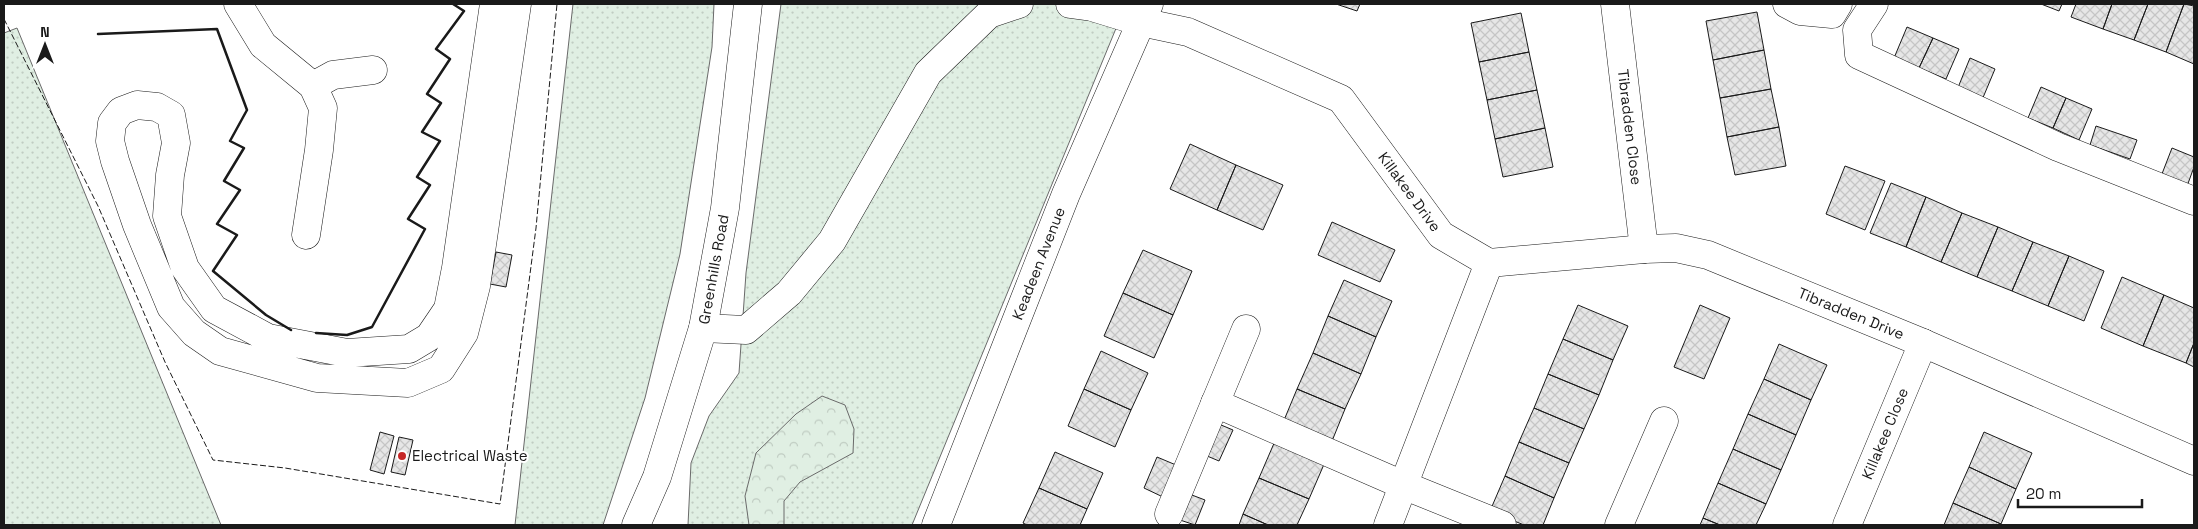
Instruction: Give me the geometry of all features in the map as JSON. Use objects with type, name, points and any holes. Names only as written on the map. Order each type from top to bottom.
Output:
[{"type":"street","points":[[238,4],[263,45],[313,86],[323,108],[319,150],[306,235]]},
{"type":"street","points":[[494,4],[456,268],[448,309],[429,337],[409,349],[347,354],[268,338],[214,309],[185,268],[167,216],[170,174],[176,143],[171,115],[157,107],[137,105],[121,111],[112,123],[110,141],[114,161],[137,225],[171,307],[194,333],[220,351],[317,378],[408,382],[441,369],[464,334],[476,286],[517,4]]},
{"type":"street","name":"Greenhills Road","points":[[636,525],[658,477],[703,328],[724,208],[748,4]]},
{"type":"street","points":[[703,328],[746,330],[789,293],[832,241],[928,73],[989,14],[1019,4]]},
{"type":"street","name":"Killakee Drive","points":[[1070,4],[1145,13],[1341,99],[1441,235],[1489,263]]},
{"type":"street","name":"Tibradden Close","points":[[1615,4],[1644,249]]},
{"type":"street","points":[[1787,4],[1800,12],[1832,14],[1838,4]]},
{"type":"street","points":[[1874,4],[1857,30],[1859,55],[2058,147],[2194,201]]},
{"type":"street","name":"Keadeen Avenue","points":[[936,525],[1066,194],[1145,13]]},
{"type":"street","points":[[313,86],[334,75],[373,70]]},
{"type":"street","name":"Tibradden Drive","points":[[1489,263],[1644,249],[1676,248],[1708,255],[1923,343],[2194,461]]},
{"type":"street","points":[[1388,525],[1489,263]]},
{"type":"street","points":[[1169,514],[1246,329]]},
{"type":"street","name":"Killakee Close","points":[[1847,525],[1923,343]]},
{"type":"street","points":[[1215,402],[1403,486],[1502,525]]},
{"type":"street","points":[[1619,525],[1664,420]]},
{"type":"green space","points":[[573,4],[714,4],[712,47],[680,254],[645,398],[603,525],[515,525]]},
{"type":"green space","points":[[781,4],[1126,4],[912,525],[688,525],[691,463],[709,416],[739,373],[746,273]]},
{"type":"green space","points":[[17,28],[221,525],[4,525],[4,33]]},
{"type":"green space","points":[[822,396],[845,405],[854,429],[853,453],[800,482],[784,501],[784,525],[749,525],[745,496],[756,453],[796,414]]},
{"type":"building","points":[[1336,4],[1360,4],[1357,11]]},
{"type":"building","points":[[2041,4],[2062,4],[2059,11]]},
{"type":"building","points":[[2076,4],[2112,4],[2103,29],[2071,17]]},
{"type":"building","points":[[2112,4],[2148,4],[2134,40],[2103,29]]},
{"type":"building","points":[[2148,4],[2184,4],[2166,52],[2134,40]]},
{"type":"building","points":[[2184,4],[2194,6],[2194,64],[2166,52]]},
{"type":"building","points":[[1757,12],[1764,50],[1713,60],[1706,21]]},
{"type":"building","points":[[1521,13],[1529,52],[1479,62],[1471,23]]},
{"type":"building","points":[[1907,27],[1933,38],[1919,68],[1894,58]]},
{"type":"building","points":[[1933,38],[1959,49],[1946,79],[1919,68]]},
{"type":"building","points":[[1764,50],[1771,89],[1720,98],[1713,60]]},
{"type":"building","points":[[1529,52],[1537,90],[1487,100],[1479,62]]},
{"type":"building","points":[[1970,58],[1995,69],[1982,100],[1957,90]]},
{"type":"building","points":[[2041,87],[2066,98],[2053,128],[2028,118]]},
{"type":"building","points":[[1771,89],[1779,127],[1727,137],[1720,98]]},
{"type":"building","points":[[1537,90],[1545,128],[1495,139],[1487,100]]},
{"type":"building","points":[[2066,98],[2092,109],[2079,140],[2053,128]]},
{"type":"building","points":[[2096,126],[2137,140],[2130,159],[2090,145]]},
{"type":"building","points":[[1779,127],[1786,166],[1735,175],[1727,137]]},
{"type":"building","points":[[1545,128],[1553,167],[1503,177],[1495,139]]},
{"type":"building","points":[[1190,144],[1236,165],[1217,210],[1170,189]]},
{"type":"building","points":[[2172,148],[2194,157],[2194,167],[2186,189],[2160,179]]},
{"type":"building","points":[[1236,165],[1283,185],[1263,230],[1217,210]]},
{"type":"building","points":[[1845,166],[1885,181],[1865,230],[1826,214]]},
{"type":"building","points":[[1891,183],[1926,197],[1906,247],[1870,233]]},
{"type":"building","points":[[1926,197],[1962,213],[1941,262],[1906,247]]},
{"type":"building","points":[[1962,213],[1998,227],[1977,277],[1941,262]]},
{"type":"building","points":[[1332,222],[1395,250],[1380,282],[1318,255]]},
{"type":"building","points":[[1998,227],[2033,242],[2012,291],[1977,277]]},
{"type":"building","points":[[2033,242],[2069,256],[2048,306],[2012,291]]},
{"type":"building","points":[[1143,250],[1192,271],[1173,315],[1123,293]]},
{"type":"building","points":[[496,252],[512,255],[506,287],[490,284]]},
{"type":"building","points":[[2069,256],[2104,271],[2084,321],[2048,306]]},
{"type":"building","points":[[2122,277],[2164,295],[2143,346],[2101,328]]},
{"type":"building","points":[[1344,280],[1392,301],[1376,337],[1328,316]]},
{"type":"building","points":[[1123,293],[1173,315],[1154,358],[1104,336]]},
{"type":"building","points":[[2164,295],[2194,308],[2194,343],[2186,363],[2143,346]]},
{"type":"building","points":[[1578,305],[1628,326],[1613,360],[1563,339]]},
{"type":"building","points":[[1700,305],[1730,318],[1704,379],[1674,367]]},
{"type":"building","points":[[1328,316],[1376,337],[1361,374],[1313,353]]},
{"type":"building","points":[[1563,339],[1613,360],[1599,395],[1548,374]]},
{"type":"building","points":[[2194,343],[2194,367],[2186,363]]},
{"type":"building","points":[[1779,344],[1827,365],[1811,400],[1764,379]]},
{"type":"building","points":[[1101,351],[1148,373],[1131,410],[1084,389]]},
{"type":"building","points":[[1313,353],[1361,374],[1345,409],[1297,389]]},
{"type":"building","points":[[1548,374],[1599,395],[1584,429],[1534,408]]},
{"type":"building","points":[[1764,379],[1811,400],[1796,435],[1748,414]]},
{"type":"building","points":[[1084,389],[1131,410],[1115,447],[1068,426]]},
{"type":"building","points":[[1297,389],[1345,409],[1330,446],[1282,425]]},
{"type":"building","points":[[1534,408],[1584,429],[1569,463],[1519,442]]},
{"type":"building","points":[[1748,414],[1796,435],[1781,470],[1733,449]]},
{"type":"building","points":[[1214,422],[1233,430],[1219,461],[1200,453]]},
{"type":"building","points":[[380,432],[394,436],[384,474],[370,470]]},
{"type":"building","points":[[1984,432],[2032,453],[2016,489],[1969,467]]},
{"type":"building","name":"Electrical Waste","points":[[399,437],[413,440],[405,475],[391,472]]},
{"type":"building","points":[[1275,441],[1325,462],[1309,499],[1259,478]]},
{"type":"building","points":[[1519,442],[1569,463],[1554,498],[1505,476]]},
{"type":"building","points":[[1733,449],[1781,470],[1766,504],[1718,483]]},
{"type":"building","points":[[1055,452],[1103,473],[1087,509],[1039,488]]},
{"type":"building","points":[[1157,457],[1176,465],[1163,497],[1144,488]]},
{"type":"building","points":[[1969,467],[2016,489],[2001,524],[1953,503]]},
{"type":"building","points":[[1505,476],[1554,498],[1543,525],[1524,525],[1490,511]]},
{"type":"building","points":[[1259,478],[1309,499],[1297,525],[1268,525],[1243,514]]},
{"type":"building","points":[[1718,483],[1766,504],[1756,525],[1720,525],[1703,518]]},
{"type":"building","points":[[1039,488],[1087,509],[1080,525],[1027,525],[1023,523]]},
{"type":"building","points":[[1184,492],[1205,500],[1195,525],[1174,518]]},
{"type":"building","points":[[1953,503],[2001,524],[1944,525]]},
{"type":"building","points":[[1243,514],[1268,525],[1239,525]]},
{"type":"building","points":[[1703,518],[1720,525],[1700,525]]},
{"type":"fence","points":[[4,19],[98,206],[165,362],[213,460],[285,468],[500,504],[536,228],[557,4]]},
{"type":"wall","points":[[316,333],[347,335],[372,327],[425,229],[408,219],[430,185],[417,177],[440,141],[422,132],[441,103],[427,94],[450,59],[436,49],[464,11],[453,4]]},
{"type":"wall","points":[[98,34],[217,29],[247,110],[230,141],[244,148],[224,181],[240,190],[217,224],[237,235],[213,271],[266,315],[291,330]]},
{"type":"place","name":"Electrical Waste","points":[[402,456]]}]
